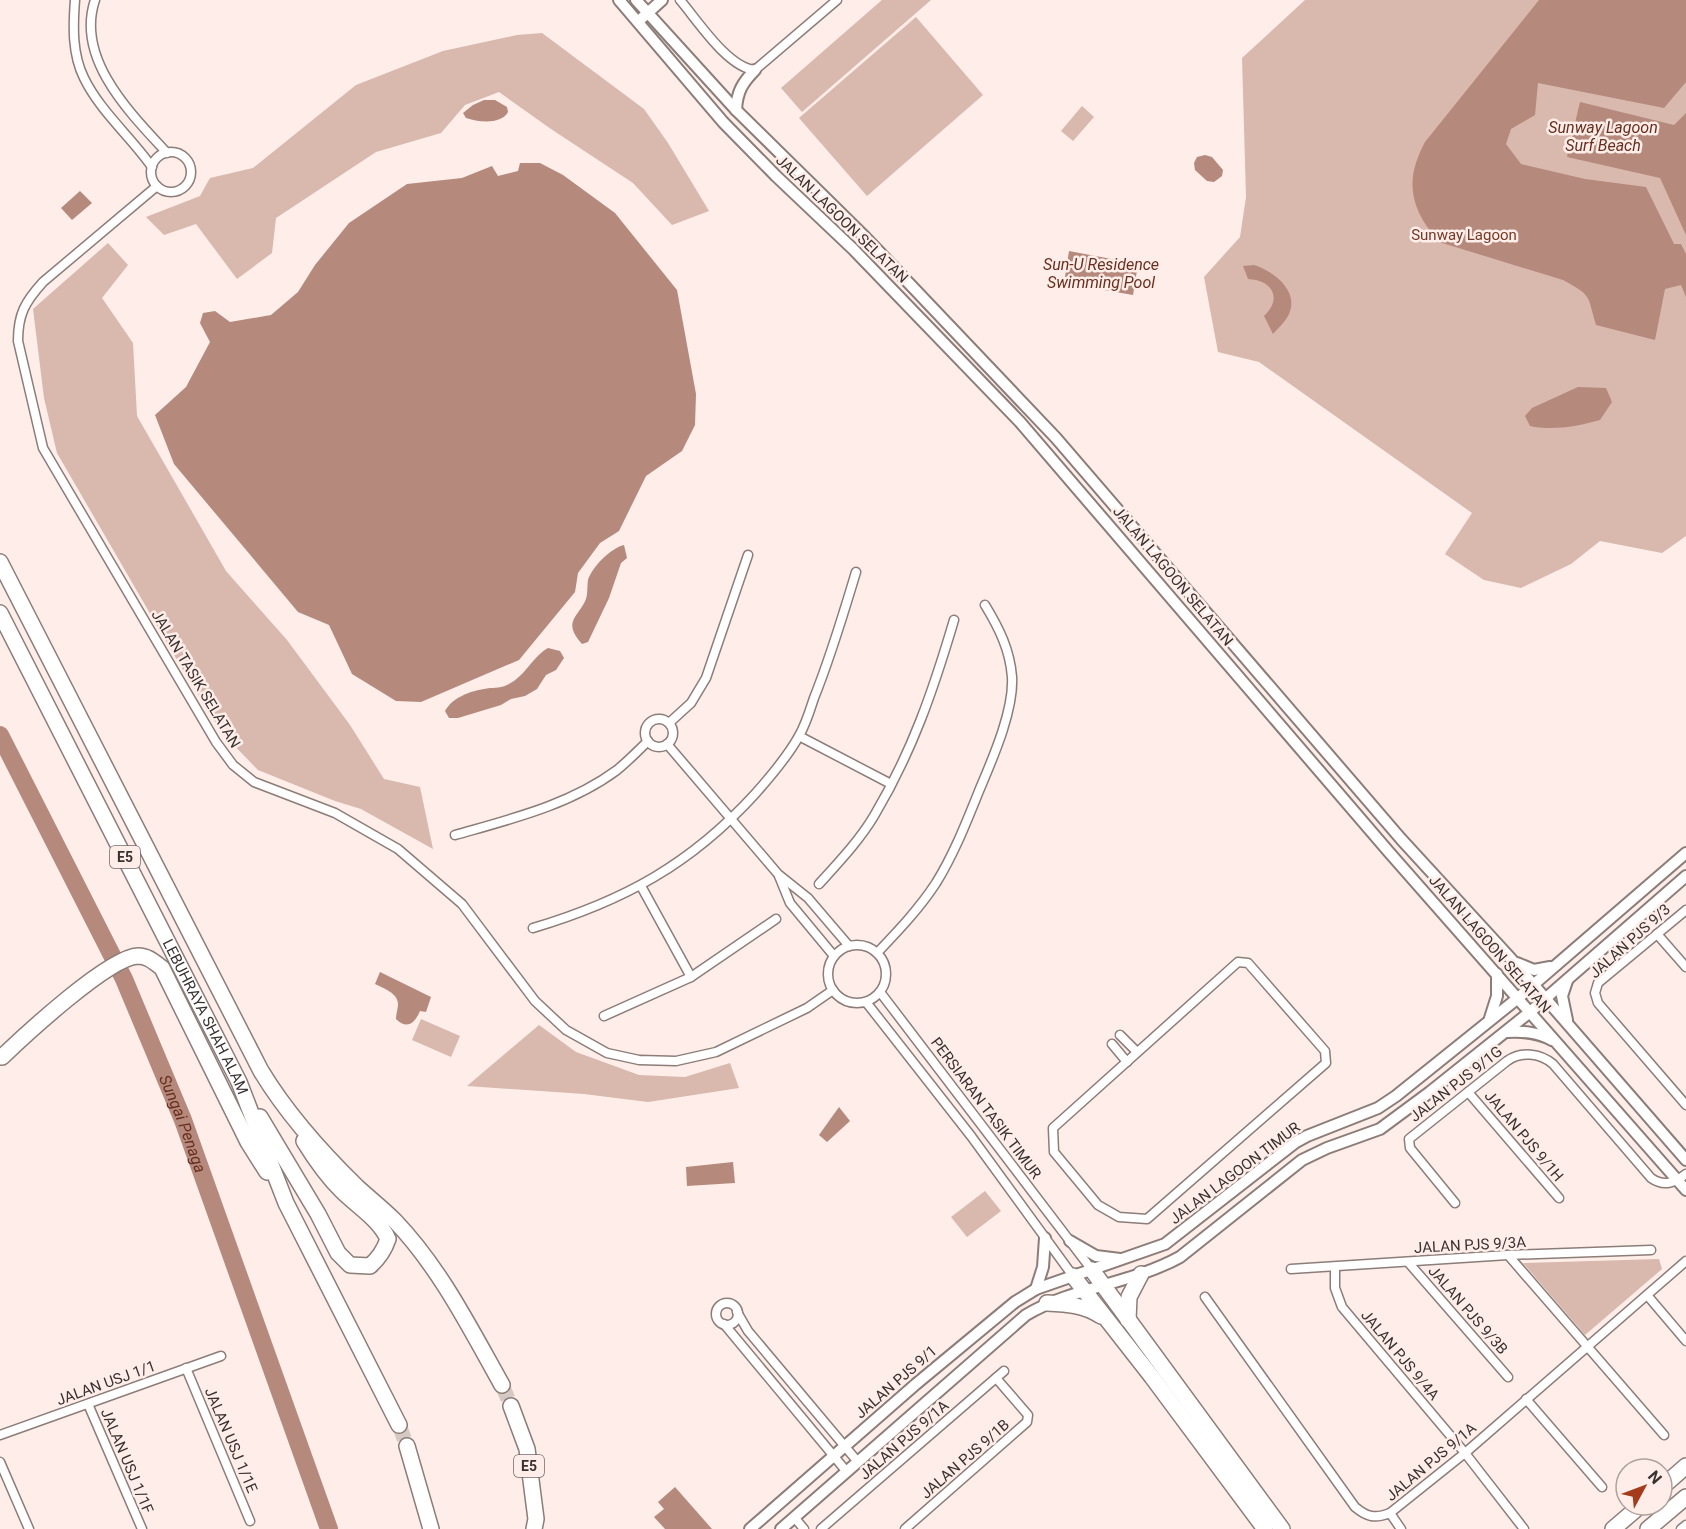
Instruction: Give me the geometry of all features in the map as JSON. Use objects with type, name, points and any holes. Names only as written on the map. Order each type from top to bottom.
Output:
[{"type":"highway","name":"LEBUHRAYA SHAH ALAM","points":[[0,562],[275,1095],[325,1155],[408,1236],[455,1303],[502,1385]]},
{"type":"highway","name":"LEBUHRAYA SHAH ALAM","points":[[0,614],[239,1082],[286,1203],[399,1425]]},
{"type":"highway","points":[[1,1057],[97,976],[125,959],[136,956],[149,958],[162,968],[248,1142],[286,1203]]},
{"type":"highway","points":[[239,1082],[318,1214],[338,1253],[350,1265],[370,1266],[385,1248],[388,1239],[384,1230],[341,1190],[318,1164],[275,1095]]},
{"type":"highway","points":[[1092,1270],[1282,1529]]},
{"type":"highway","points":[[1073,1275],[1152,1377],[1264,1529]]},
{"type":"highway","points":[[1128,1320],[1129,1296],[1141,1275]]},
{"type":"highway","points":[[1047,1303],[1077,1305],[1091,1309],[1106,1320]]},
{"type":"highway","name":"E5","points":[[511,1406],[528,1449],[536,1519],[534,1529]]},
{"type":"highway","points":[[407,1446],[431,1529]]},
{"type":"highway","points":[[1674,1476],[1686,1466]]},
{"type":"highway","points":[[1648,1529],[1686,1497]]},
{"type":"highway","points":[[1613,1529],[1627,1517]]},
{"type":"main road","name":"JALAN LAGOON SELATAN","points":[[619,0],[723,122],[776,177],[853,249],[1020,422],[1388,851],[1557,1043],[1682,1177],[1686,1190]]},
{"type":"main road","name":"JALAN LAGOON SELATAN","points":[[636,0],[736,111],[865,237],[1056,438],[1401,839],[1512,960],[1686,1160]]},
{"type":"main road","points":[[637,22],[662,0]]},
{"type":"main road","points":[[736,111],[739,91],[744,81],[756,70]]},
{"type":"main road","points":[[853,249],[865,237]]},
{"type":"main road","name":"JALAN LAGOON TIMUR","points":[[1073,1275],[1152,1250],[1177,1237],[1296,1142],[1353,1119],[1396,1096],[1518,998],[1686,853]]},
{"type":"main road","name":"JALAN LAGOON TIMUR","points":[[1085,1290],[1141,1275],[1180,1257],[1302,1160],[1327,1148],[1380,1129],[1506,1032],[1686,876]]},
{"type":"main road","points":[[1512,960],[1524,968],[1534,970],[1556,965]]},
{"type":"main road","points":[[1489,1021],[1497,996],[1497,974]]},
{"type":"main road","points":[[1568,978],[1562,996],[1564,1012],[1569,1025]]},
{"type":"main road","points":[[1506,1032],[1540,1034],[1557,1043]]},
{"type":"main road","points":[[1036,1289],[1043,1267],[1045,1238]]},
{"type":"main road","points":[[1070,1241],[1096,1256],[1126,1259]]},
{"type":"main road","name":"JALAN PJS 9/1","points":[[750,1529],[844,1446],[1016,1302],[1036,1289],[1073,1275]]},
{"type":"main road","points":[[781,1529],[1026,1316],[1047,1303],[1085,1290]]},
{"type":"street","points":[[75,0],[73,27],[76,55],[84,78],[100,103],[152,167]]},
{"type":"street","points":[[95,0],[91,30],[96,55],[105,76],[144,128],[167,153]]},
{"type":"street","points":[[681,0],[732,60],[747,69],[756,70],[837,0]]},
{"type":"street","points":[[167,153],[174,153],[186,159],[190,178],[182,189],[176,192],[162,190],[153,180],[152,167],[157,158],[167,153]]},
{"type":"street","name":"JALAN TASIK SELATAN","points":[[157,186],[43,282],[27,300],[18,323],[18,341],[43,448],[216,742],[233,765],[254,782],[335,813],[398,849],[462,904],[535,1001],[566,1030],[608,1053],[639,1060],[676,1061],[716,1052],[807,1008],[833,990]]},
{"type":"street","points":[[669,723],[691,703],[706,678],[748,555]]},
{"type":"street","points":[[533,928],[570,917],[641,886],[695,851],[732,820],[769,779],[799,736],[831,654],[856,572]]},
{"type":"street","points":[[876,953],[912,916],[940,875],[954,850],[996,749],[1012,691],[1012,675],[1002,635],[985,605]]},
{"type":"street","points":[[819,884],[873,818],[908,753],[930,698],[954,620]]},
{"type":"street","points":[[658,719],[669,723],[672,736],[667,744],[657,747],[648,741],[645,732],[649,723],[658,719]]},
{"type":"street","points":[[799,736],[891,784]]},
{"type":"street","points":[[455,834],[527,814],[580,793],[617,770],[648,741]]},
{"type":"street","points":[[667,744],[778,874],[808,898],[849,946]]},
{"type":"street","points":[[778,874],[790,903],[834,956]]},
{"type":"street","points":[[641,886],[691,977]]},
{"type":"street","name":"JALAN PJS 9/3","points":[[1686,909],[1598,983],[1594,993],[1598,1003],[1686,1105]]},
{"type":"street","points":[[604,1016],[691,977],[776,919]]},
{"type":"street","points":[[1657,934],[1686,967]]},
{"type":"street","points":[[849,946],[864,946],[876,953],[885,967],[886,976],[880,992],[866,1002],[851,1002],[838,996],[833,990],[828,973],[834,956],[849,946]]},
{"type":"street","points":[[1238,962],[1248,963],[1325,1051],[1326,1063],[1147,1219],[1119,1217],[1098,1205],[1054,1152],[1053,1128],[1137,1052],[1238,962]]},
{"type":"street","name":"PERSIARAN TASIK TIMUR","points":[[880,992],[1092,1270]]},
{"type":"street","name":"PERSIARAN TASIK TIMUR","points":[[866,1002],[975,1141],[1073,1275]]},
{"type":"street","points":[[1120,1035],[1137,1052]]},
{"type":"street","points":[[1112,1044],[1127,1062]]},
{"type":"street","name":"JALAN PJS 9/1G","points":[[1455,1203],[1410,1149],[1408,1143],[1413,1134],[1514,1056],[1540,1056],[1553,1064],[1651,1178],[1658,1183],[1665,1184],[1682,1177]]},
{"type":"street","name":"JALAN PJS 9/1H","points":[[1468,1092],[1559,1198]]},
{"type":"street","name":"JALAN PJS 9/3A","points":[[1290,1269],[1508,1255],[1651,1250]]},
{"type":"street","points":[[1508,1255],[1664,1435]]},
{"type":"street","name":"JALAN PJS 9/1A","points":[[1205,1297],[1355,1507],[1370,1517],[1379,1517],[1390,1513],[1465,1453],[1686,1261]]},
{"type":"street","name":"JALAN PJS 9/3B","points":[[1408,1262],[1508,1377]]},
{"type":"street","name":"JALAN PJS 9/4A","points":[[1335,1267],[1337,1297],[1342,1307],[1465,1453],[1524,1529]]},
{"type":"street","points":[[1647,1295],[1686,1341]]},
{"type":"street","points":[[847,1472],[724,1324],[719,1321],[716,1314],[720,1305],[730,1304],[735,1307],[748,1331],[858,1462]]},
{"type":"street","points":[[724,1324],[734,1322],[737,1312]]},
{"type":"street","name":"JALAN USJ 1/1","points":[[0,1435],[221,1356]]},
{"type":"street","name":"JALAN USJ 1/1E","points":[[186,1368],[250,1521]]},
{"type":"street","name":"JALAN PJS 9/1A","points":[[821,1529],[1004,1371]]},
{"type":"street","name":"JALAN PJS 9/1B","points":[[905,1529],[1027,1422],[1028,1415],[996,1378]]},
{"type":"street","points":[[1526,1399],[1602,1487]]},
{"type":"street","name":"JALAN USJ 1/1F","points":[[87,1404],[142,1529]]},
{"type":"street","points":[[0,1462],[29,1529]]},
{"type":"street","points":[[1390,1513],[1401,1529]]},
{"type":"street","points":[[794,1517],[804,1529]]},
{"type":"street","points":[[1681,1529],[1686,1525]]},
{"type":"green space","points":[[882,0],[931,0],[802,112],[781,88]]},
{"type":"green space","name":"Sunway Lagoon","points":[[1305,0],[1686,0],[1686,536],[1662,553],[1600,541],[1571,564],[1521,588],[1484,580],[1445,554],[1472,513],[1259,362],[1218,352],[1204,277],[1240,237],[1246,197],[1242,58]]},
{"type":"green space","points":[[916,17],[983,95],[867,196],[799,118]]},
{"type":"green space","points":[[542,33],[644,109],[668,143],[709,211],[672,225],[633,183],[499,92],[465,105],[441,133],[376,152],[276,218],[272,253],[237,279],[196,224],[164,235],[146,217],[200,196],[210,178],[253,168],[356,85],[443,51],[517,35]]},
{"type":"green space","points":[[1082,106],[1094,117],[1073,141],[1061,131]]},
{"type":"green space","points":[[108,243],[128,265],[102,298],[133,343],[137,416],[226,571],[287,640],[350,725],[384,779],[420,787],[433,849],[361,809],[258,770],[222,733],[57,453],[44,398],[33,309]]},
{"type":"green space","points":[[421,1019],[460,1036],[451,1057],[412,1040]]},
{"type":"green space","points":[[539,1025],[576,1052],[639,1075],[685,1077],[730,1063],[739,1088],[648,1102],[584,1094],[467,1086]]},
{"type":"green space","points":[[985,1191],[1001,1211],[967,1237],[951,1217]]},
{"type":"green space","points":[[1659,1259],[1662,1269],[1585,1335],[1523,1263]]},
{"type":"water","points":[[1539,0],[1686,0],[1686,82],[1664,108],[1538,83],[1535,115],[1511,129],[1506,144],[1521,164],[1585,179],[1646,187],[1674,244],[1681,244],[1686,254],[1686,297],[1681,285],[1665,289],[1655,340],[1596,325],[1587,297],[1579,289],[1563,280],[1439,242],[1429,230],[1416,206],[1413,194],[1414,169],[1425,142]]},
{"type":"water","points":[[484,100],[495,100],[507,107],[508,112],[495,121],[477,121],[466,118],[463,113]]},
{"type":"water","name":"Sunway Lagoon Surf Beach","points":[[1580,102],[1674,125],[1686,113],[1686,235],[1660,178],[1567,157]]},
{"type":"water","points":[[1205,155],[1212,157],[1223,170],[1222,176],[1214,182],[1207,181],[1195,170],[1194,163],[1197,157]]},
{"type":"water","points":[[520,163],[540,163],[563,175],[615,213],[677,290],[696,394],[695,425],[682,451],[646,476],[619,531],[600,543],[578,573],[575,592],[519,660],[421,702],[396,701],[352,674],[329,625],[298,612],[174,464],[155,415],[186,387],[210,342],[200,323],[203,313],[215,311],[230,322],[271,315],[298,292],[315,265],[349,223],[407,184],[462,178],[492,166],[498,176],[518,171]]},
{"type":"water","points":[[80,191],[92,203],[72,220],[61,208]]},
{"type":"water","name":"Sun-U Residence Swimming Pool","points":[[1069,251],[1138,264],[1133,295],[1064,283]]},
{"type":"water","points":[[1254,265],[1277,277],[1291,299],[1288,316],[1273,334],[1264,316],[1273,303],[1272,291],[1263,283],[1248,279],[1243,266]]},
{"type":"water","points":[[1578,387],[1606,388],[1612,402],[1600,420],[1565,427],[1530,426],[1525,416],[1532,408]]},
{"type":"water","points":[[624,545],[627,558],[621,563],[609,598],[588,642],[582,644],[572,625],[586,599],[590,575],[608,554]]},
{"type":"water","points":[[548,648],[560,651],[564,658],[556,670],[546,675],[537,689],[501,705],[458,718],[449,718],[445,711],[457,699],[473,691],[507,685],[519,677],[537,656]]},
{"type":"water","points":[[380,972],[431,997],[426,1012],[420,1011],[410,1024],[404,1024],[396,1019],[398,1004],[396,997],[375,984]]},
{"type":"water","points":[[839,1107],[850,1121],[827,1142],[819,1135]]},
{"type":"water","points":[[733,1162],[735,1183],[687,1186],[686,1167]]},
{"type":"water","points":[[675,1487],[712,1529],[665,1529],[654,1517],[664,1509],[658,1502]]},
{"type":"waterway","name":"Sungai Penaga","points":[[0,735],[124,979],[183,1120],[329,1529]]},
{"type":"tunnel","points":[[502,1385],[511,1406]]},
{"type":"tunnel","points":[[399,1425],[407,1446]]}]
